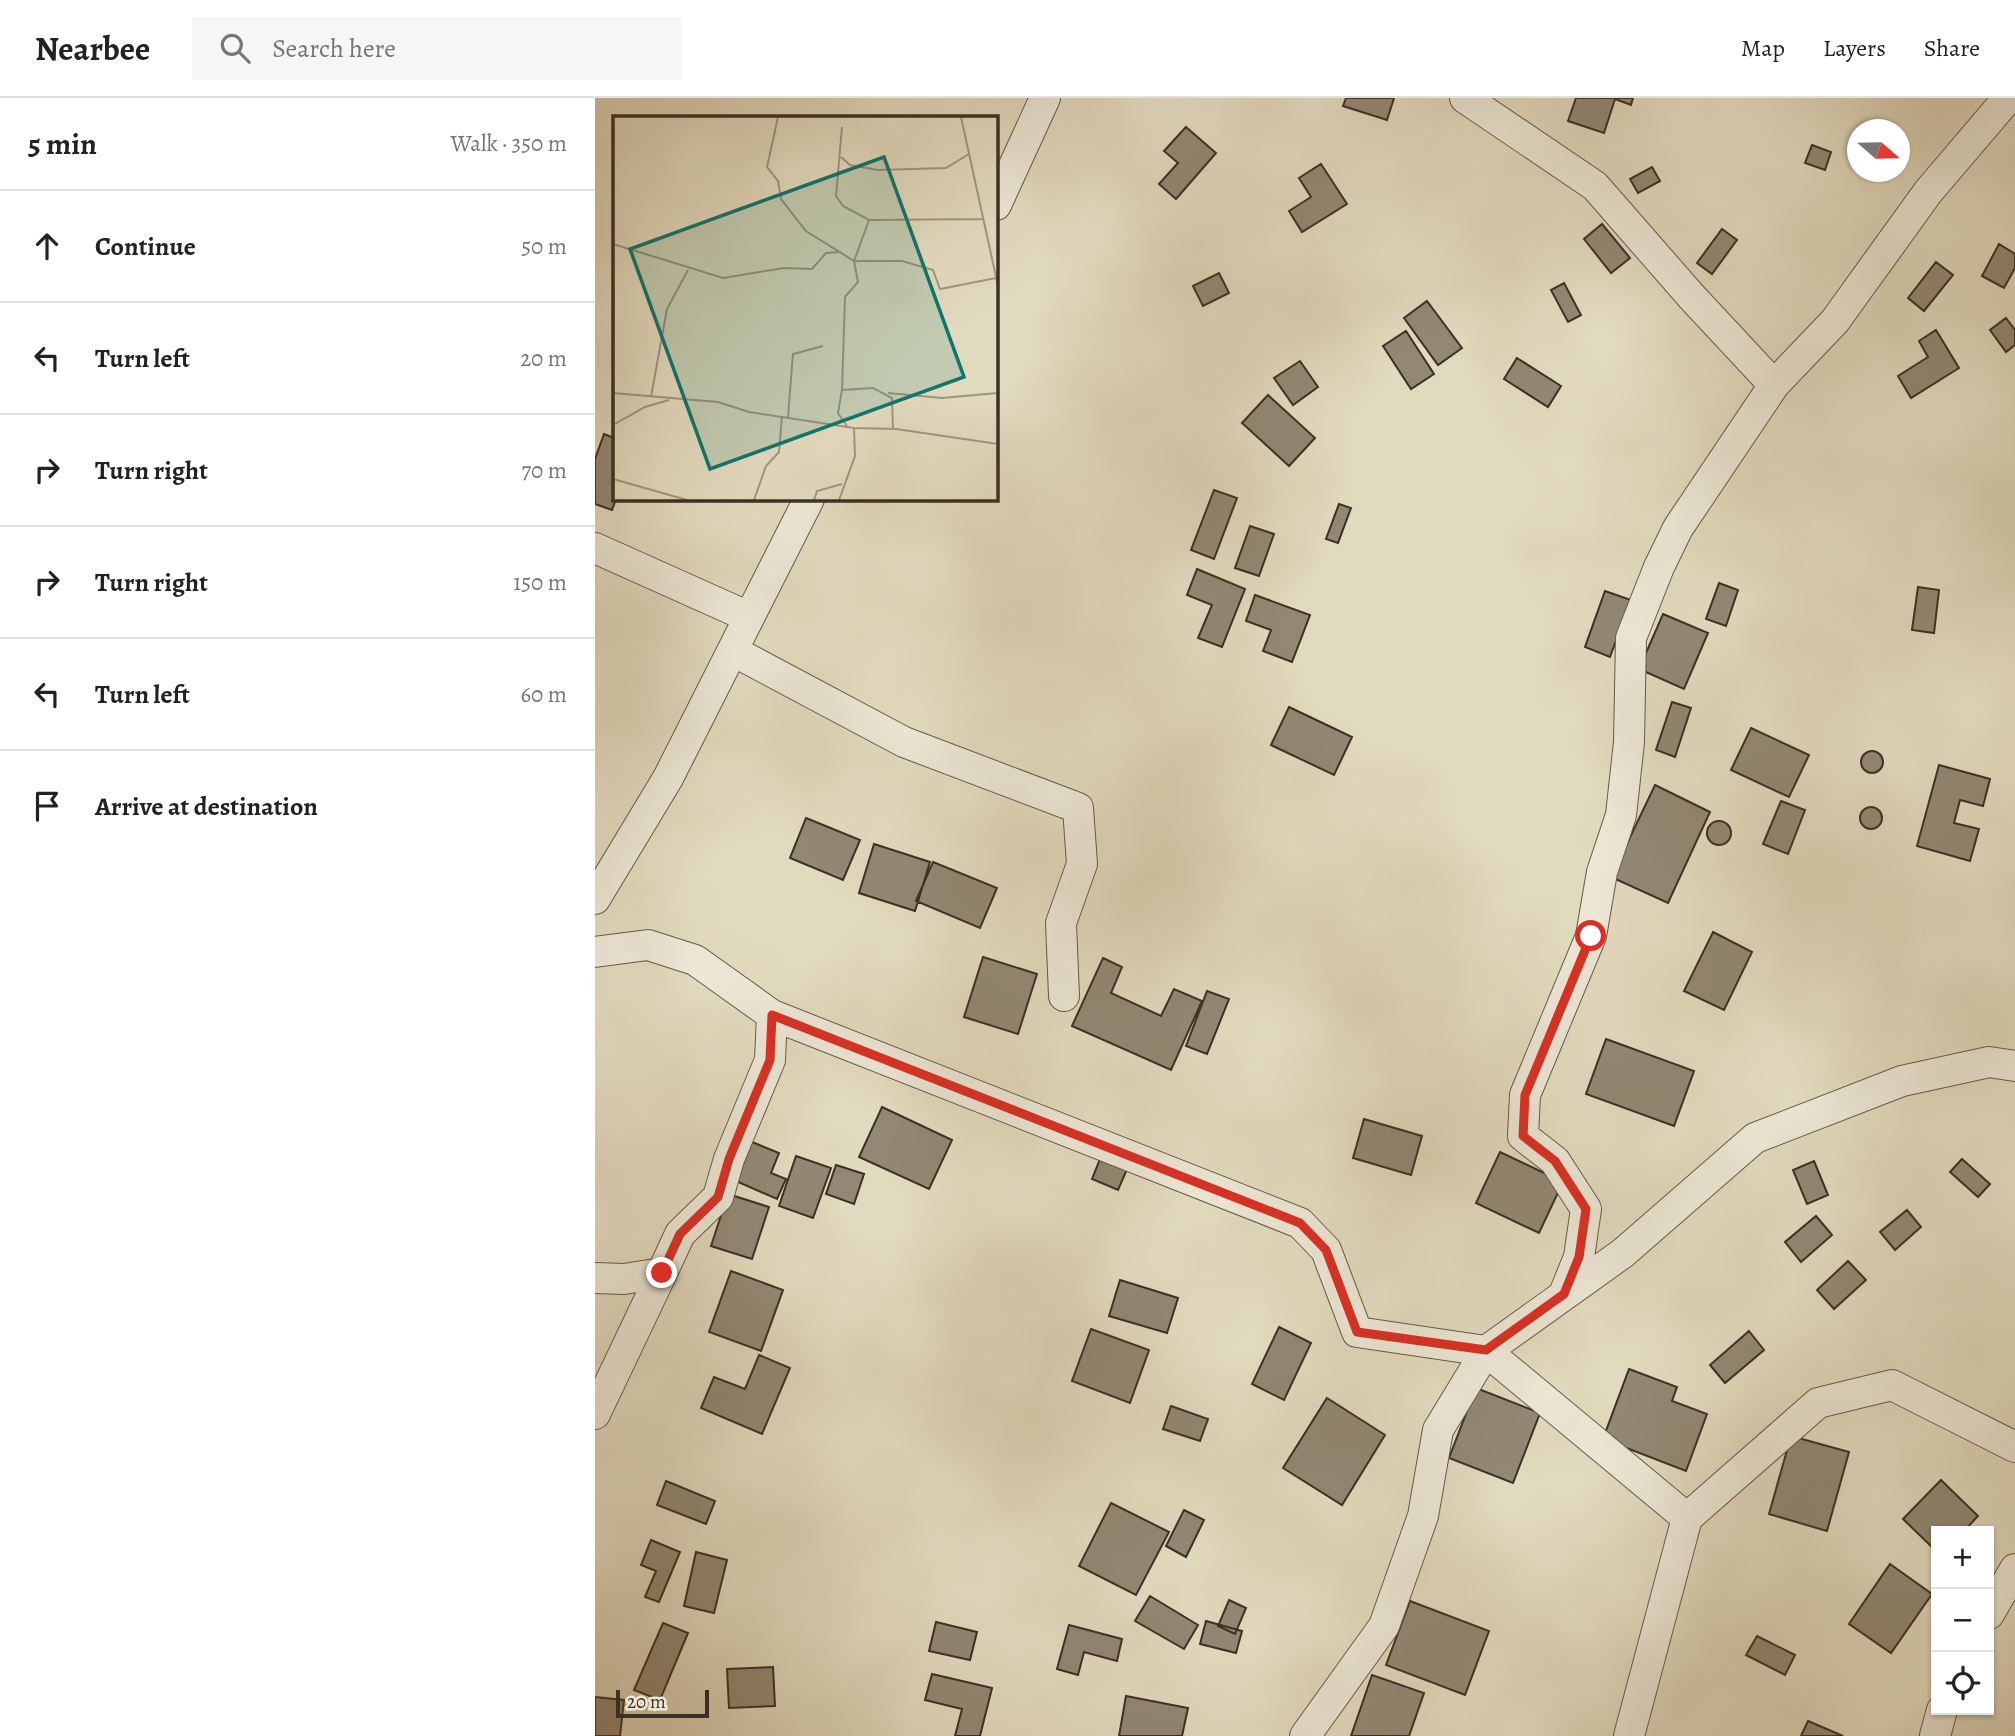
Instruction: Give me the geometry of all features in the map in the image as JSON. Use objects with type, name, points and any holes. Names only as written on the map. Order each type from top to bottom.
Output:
[{"type":"street","points":[[997,203],[1045,98]]},
{"type":"street","points":[[1465,98],[1595,186],[1691,296],[1774,385]]},
{"type":"street","points":[[1564,1294],[1579,1257],[1586,1209],[1555,1161],[1523,1136],[1525,1095],[1591,936],[1602,872],[1621,815],[1629,742],[1631,638],[1659,567],[1678,528],[1774,385],[1835,321],[1928,192],[2008,98]]},
{"type":"street","points":[[595,898],[668,778],[808,500]]},
{"type":"street","points":[[595,548],[749,617]]},
{"type":"street","points":[[733,651],[904,743],[1078,808],[1081,864],[1061,923],[1064,996]]},
{"type":"street","points":[[595,952],[648,945],[695,960],[772,1015],[1300,1223],[1326,1250],[1357,1332],[1486,1350],[1687,1518]]},
{"type":"street","points":[[595,1414],[680,1234],[718,1197],[729,1159],[770,1060],[772,1015]]},
{"type":"street","points":[[1305,1736],[1384,1626],[1423,1516],[1438,1430],[1486,1350],[1623,1253],[1755,1138],[1902,1081],[1989,1062],[2015,1066]]},
{"type":"street","points":[[595,1278],[624,1279],[662,1273]]},
{"type":"street","points":[[1629,1736],[1687,1518],[1818,1403],[1892,1385],[2015,1447]]},
{"type":"street","points":[[1994,1605],[2015,1569]]},
{"type":"street","points":[[1935,1736],[1941,1715]]},
{"type":"building","points":[[1346,98],[1394,98],[1387,120],[1343,106]]},
{"type":"building","points":[[1576,98],[1633,98],[1631,105],[1615,99],[1604,133],[1568,121]]},
{"type":"building","points":[[1186,127],[1216,153],[1176,199],[1159,184],[1178,163],[1164,151]]},
{"type":"building","points":[[1812,145],[1831,152],[1825,170],[1805,163]]},
{"type":"building","points":[[1321,164],[1347,204],[1302,232],[1289,211],[1311,197],[1299,178]]},
{"type":"building","points":[[1652,167],[1660,181],[1638,193],[1630,179]]},
{"type":"building","points":[[1602,224],[1630,258],[1611,273],[1584,239]]},
{"type":"building","points":[[1722,229],[1737,240],[1712,274],[1697,263]]},
{"type":"building","points":[[1999,244],[2015,254],[2015,268],[2004,288],[1982,276]]},
{"type":"building","points":[[1936,262],[1953,275],[1924,311],[1908,298]]},
{"type":"building","points":[[1219,273],[1229,293],[1203,306],[1193,286]]},
{"type":"building","points":[[1564,283],[1581,315],[1568,322],[1551,290]]},
{"type":"building","points":[[1427,301],[1462,348],[1438,365],[1404,318]]},
{"type":"building","points":[[2006,318],[2015,330],[2015,345],[2006,352],[1990,330]]},
{"type":"building","points":[[1936,330],[1959,368],[1911,398],[1898,376],[1928,357],[1919,341]]},
{"type":"building","points":[[1406,331],[1434,374],[1411,389],[1383,346]]},
{"type":"building","points":[[1517,358],[1561,386],[1548,407],[1504,379]]},
{"type":"building","points":[[1300,361],[1318,387],[1293,405],[1274,378]]},
{"type":"building","points":[[1268,395],[1315,438],[1289,466],[1242,423]]},
{"type":"building","points":[[604,434],[613,438],[613,500],[616,500],[612,510],[595,504],[595,459]]},
{"type":"building","points":[[1214,490],[1237,498],[1214,559],[1191,550]]},
{"type":"building","points":[[1339,504],[1351,508],[1338,543],[1326,539]]},
{"type":"building","points":[[1250,526],[1274,534],[1259,576],[1235,568]]},
{"type":"building","points":[[1197,569],[1245,589],[1222,647],[1198,638],[1212,605],[1187,595]]},
{"type":"building","points":[[1719,583],[1738,590],[1726,626],[1706,619]]},
{"type":"building","points":[[1918,587],[1939,590],[1934,633],[1912,630]]},
{"type":"building","points":[[1605,591],[1631,600],[1610,657],[1585,647]]},
{"type":"building","points":[[1255,595],[1310,615],[1292,662],[1263,651],[1271,630],[1246,621]]},
{"type":"building","points":[[1663,614],[1708,633],[1684,689],[1639,669]]},
{"type":"building","points":[[1672,702],[1691,708],[1675,757],[1656,750]]},
{"type":"building","points":[[1289,707],[1352,737],[1334,775],[1271,745]]},
{"type":"building","points":[[1751,728],[1809,755],[1789,797],[1731,770]]},
{"type":"building","points":[[1868,751],[1876,751],[1883,758],[1883,766],[1876,773],[1868,773],[1861,766],[1861,758]]},
{"type":"building","points":[[1939,765],[1990,779],[1983,806],[1960,800],[1954,823],[1979,829],[1970,861],[1917,846]]},
{"type":"building","points":[[1655,785],[1710,812],[1668,903],[1611,877]]},
{"type":"building","points":[[1781,801],[1805,810],[1788,854],[1763,844]]},
{"type":"building","points":[[1871,807],[1879,810],[1882,818],[1879,826],[1871,829],[1863,826],[1860,818],[1863,810]]},
{"type":"building","points":[[806,818],[860,840],[843,880],[790,858]]},
{"type":"building","points":[[1719,821],[1730,828],[1731,833],[1724,844],[1719,845],[1708,838],[1707,833],[1714,822]]},
{"type":"building","points":[[874,844],[930,862],[915,911],[859,893]]},
{"type":"building","points":[[933,862],[997,888],[980,928],[916,901]]},
{"type":"building","points":[[1713,932],[1752,952],[1724,1010],[1684,991]]},
{"type":"building","points":[[983,957],[1037,974],[1018,1034],[964,1017]]},
{"type":"building","points":[[1103,958],[1122,967],[1111,993],[1161,1016],[1174,989],[1202,1001],[1171,1070],[1072,1026]]},
{"type":"building","points":[[1207,991],[1229,999],[1207,1054],[1186,1046]]},
{"type":"building","points":[[1606,1039],[1694,1071],[1674,1126],[1586,1094]]},
{"type":"building","points":[[882,1107],[952,1140],[929,1189],[859,1157]]},
{"type":"building","points":[[1364,1119],[1422,1136],[1411,1175],[1353,1158]]},
{"type":"building","points":[[752,1142],[779,1153],[771,1173],[786,1179],[777,1199],[736,1181]]},
{"type":"building","points":[[1104,1149],[1131,1160],[1118,1190],[1092,1179]]},
{"type":"building","points":[[1500,1152],[1563,1182],[1539,1233],[1476,1203]]},
{"type":"building","points":[[796,1156],[831,1168],[813,1218],[779,1206]]},
{"type":"building","points":[[1962,1159],[1990,1184],[1978,1197],[1950,1172]]},
{"type":"building","points":[[1814,1161],[1828,1195],[1807,1204],[1793,1170]]},
{"type":"building","points":[[836,1165],[864,1174],[854,1204],[826,1194]]},
{"type":"building","points":[[728,1194],[769,1207],[752,1259],[711,1246]]},
{"type":"building","points":[[1907,1210],[1921,1227],[1895,1250],[1880,1232]]},
{"type":"building","points":[[1816,1216],[1832,1235],[1801,1262],[1785,1242]]},
{"type":"building","points":[[1848,1261],[1866,1280],[1834,1309],[1817,1290]]},
{"type":"building","points":[[731,1271],[783,1290],[761,1351],[709,1332]]},
{"type":"building","points":[[1120,1280],[1178,1298],[1167,1333],[1109,1316]]},
{"type":"building","points":[[1279,1327],[1311,1343],[1284,1400],[1252,1384]]},
{"type":"building","points":[[1091,1329],[1149,1350],[1130,1403],[1072,1381]]},
{"type":"building","points":[[1749,1331],[1764,1350],[1725,1383],[1710,1365]]},
{"type":"building","points":[[759,1355],[790,1368],[762,1434],[701,1408],[714,1377],[745,1389]]},
{"type":"building","points":[[1629,1369],[1677,1387],[1672,1401],[1707,1414],[1686,1471],[1603,1439]]},
{"type":"building","points":[[1476,1388],[1540,1413],[1513,1483],[1449,1458]]},
{"type":"building","points":[[1327,1398],[1385,1435],[1342,1505],[1283,1468]]},
{"type":"building","points":[[1171,1406],[1208,1419],[1200,1441],[1163,1429]]},
{"type":"building","points":[[1791,1436],[1849,1452],[1827,1531],[1769,1514]]},
{"type":"building","points":[[1941,1480],[1978,1516],[1969,1526],[1931,1526],[1931,1546],[1903,1519]]},
{"type":"building","points":[[666,1481],[715,1501],[706,1524],[657,1505]]},
{"type":"building","points":[[1111,1503],[1169,1532],[1136,1595],[1079,1566]]},
{"type":"building","points":[[1184,1510],[1204,1520],[1186,1557],[1166,1546]]},
{"type":"building","points":[[651,1540],[680,1552],[659,1602],[645,1597],[656,1571],[641,1565]]},
{"type":"building","points":[[696,1552],[727,1560],[714,1613],[684,1606]]},
{"type":"building","points":[[1890,1564],[1931,1593],[1891,1653],[1849,1624]]},
{"type":"building","points":[[1150,1596],[1198,1625],[1184,1649],[1135,1621]]},
{"type":"building","points":[[1229,1600],[1246,1608],[1235,1634],[1218,1626]]},
{"type":"building","points":[[1410,1601],[1489,1631],[1465,1695],[1386,1665]]},
{"type":"building","points":[[1206,1621],[1242,1631],[1236,1653],[1200,1644]]},
{"type":"building","points":[[936,1622],[977,1632],[970,1660],[929,1651]]},
{"type":"building","points":[[663,1623],[688,1633],[660,1700],[634,1690]]},
{"type":"building","points":[[1069,1625],[1122,1639],[1117,1661],[1084,1652],[1078,1675],[1057,1669]]},
{"type":"building","points":[[1757,1636],[1795,1655],[1785,1675],[1746,1655]]},
{"type":"building","points":[[773,1667],[775,1706],[729,1708],[727,1669]]},
{"type":"building","points":[[932,1674],[992,1688],[980,1736],[955,1736],[962,1709],[925,1700]]},
{"type":"building","points":[[1372,1675],[1424,1693],[1409,1736],[1351,1736]]},
{"type":"building","points":[[1126,1696],[1188,1708],[1182,1736],[1119,1736]]},
{"type":"building","points":[[595,1697],[624,1700],[620,1736],[595,1736]]},
{"type":"building","points":[[1808,1721],[1843,1736],[1801,1736]]},
{"type":"route","points":[[662,1273],[680,1234],[718,1197],[729,1159],[770,1060],[772,1015],[1300,1223],[1326,1250],[1357,1332],[1486,1350],[1564,1294],[1579,1257],[1586,1209],[1555,1161],[1523,1136],[1525,1095],[1591,936]]}]
